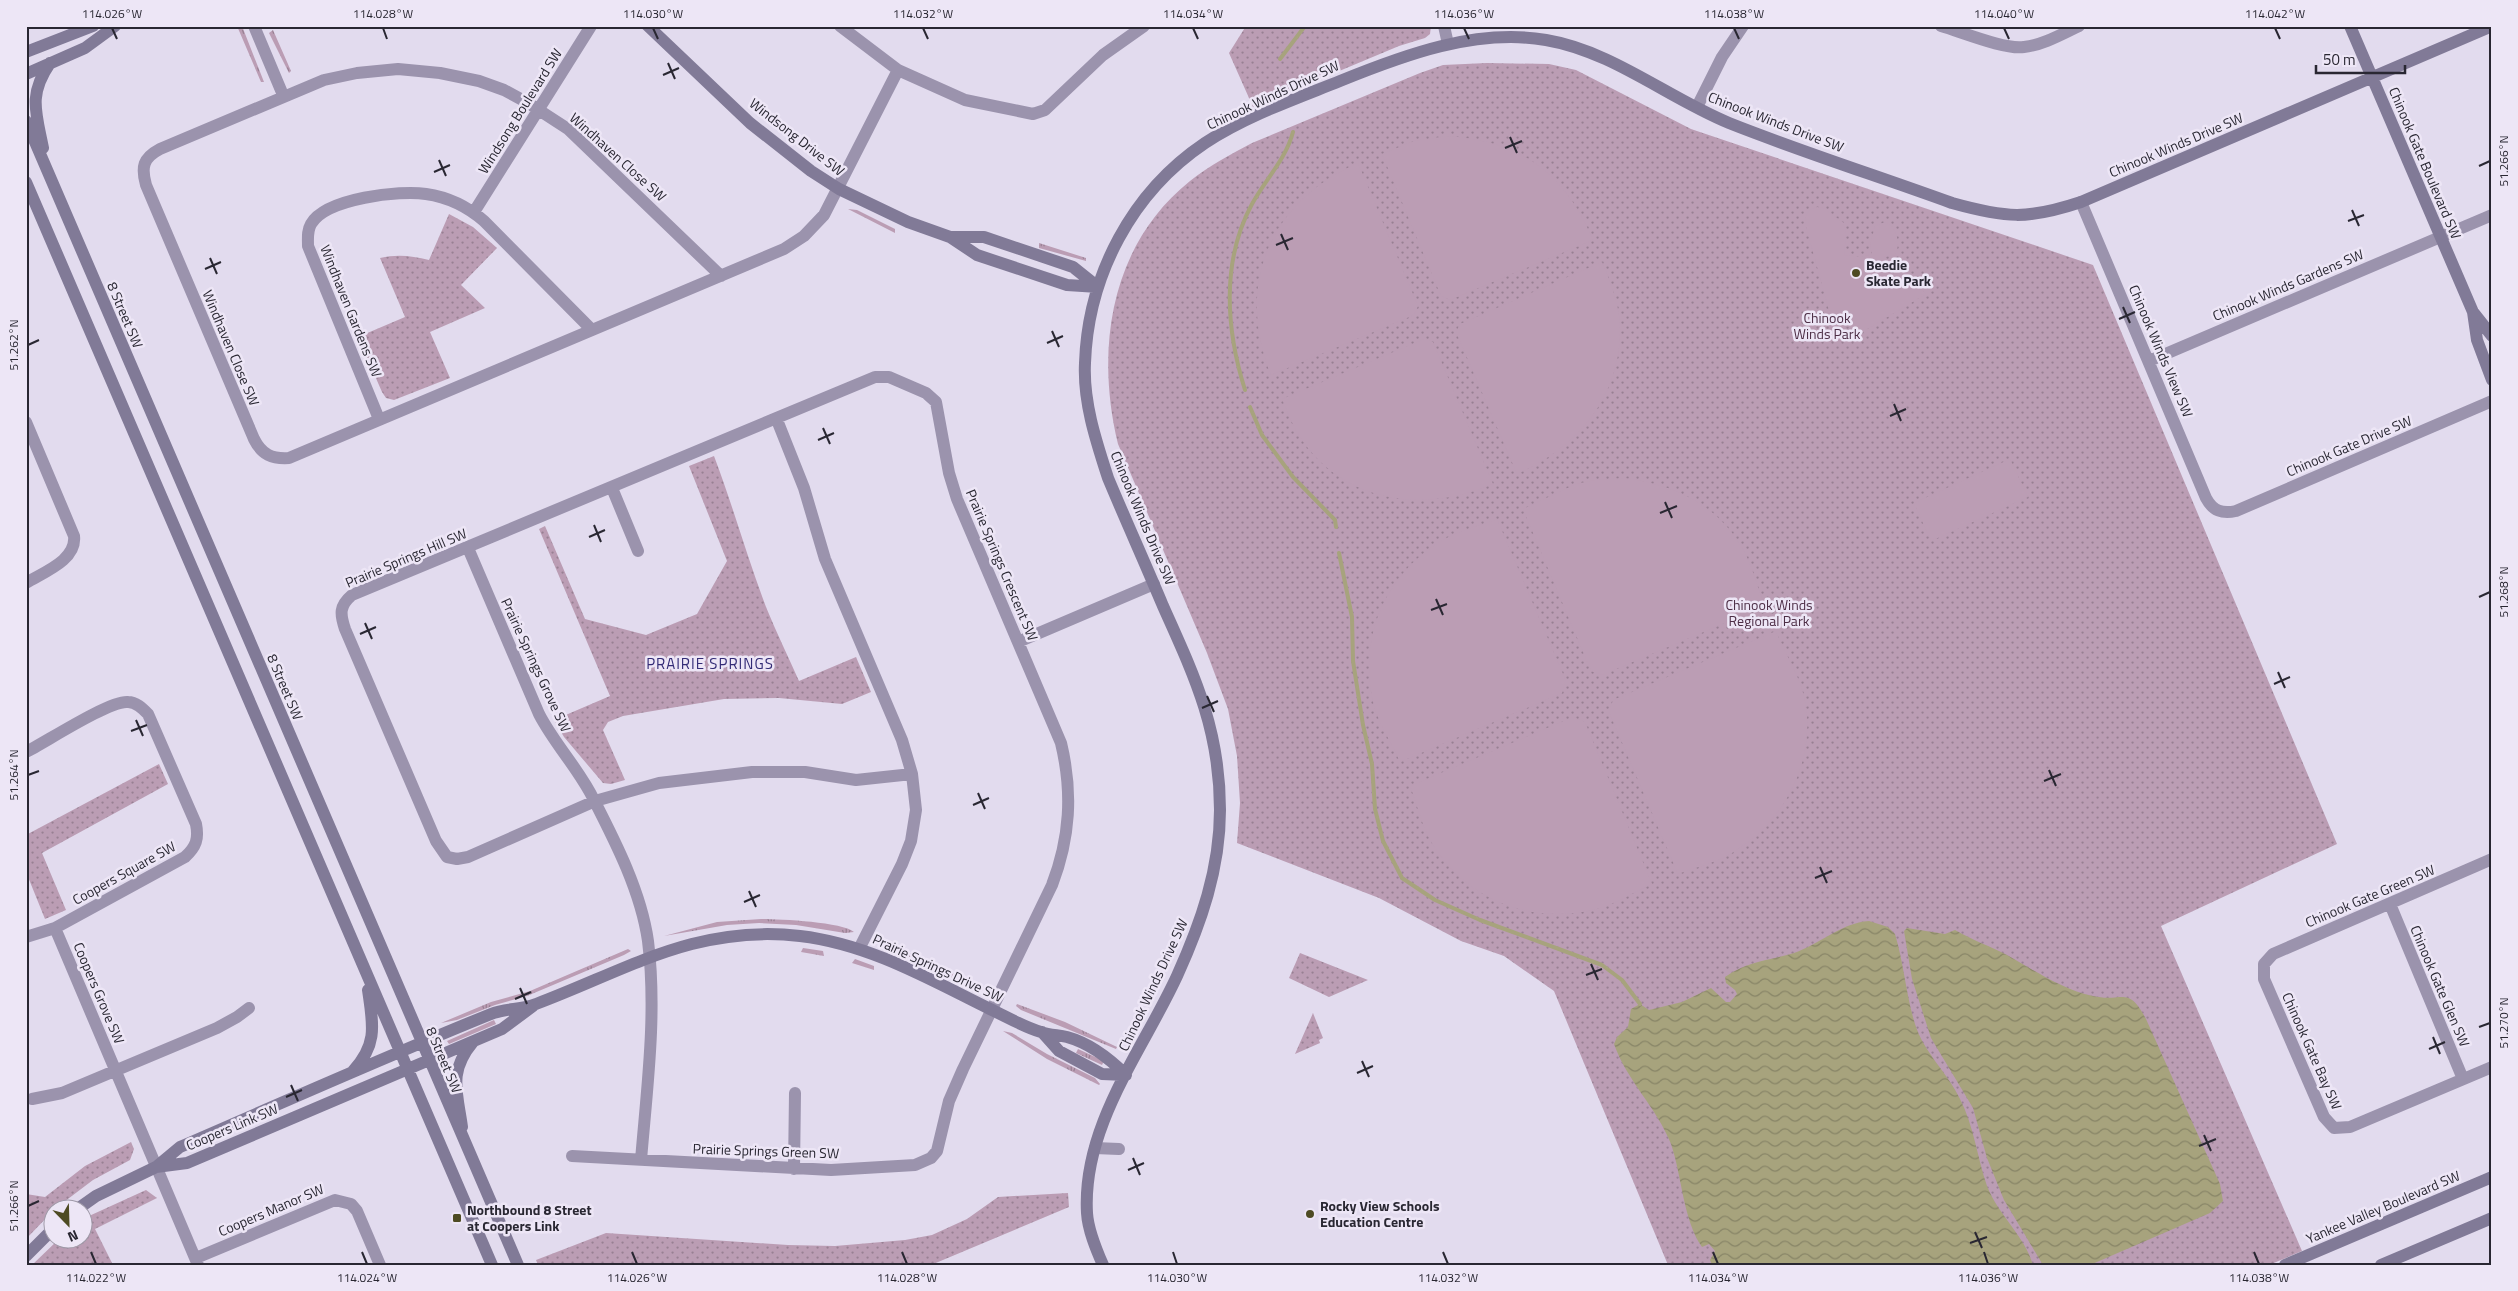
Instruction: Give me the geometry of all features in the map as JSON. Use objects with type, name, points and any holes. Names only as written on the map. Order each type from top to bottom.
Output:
[{"type":"street","points":[[26,52],[93,26]]},
{"type":"street","points":[[26,74],[85,48],[115,26]]},
{"type":"street","points":[[254,26],[283,96]]},
{"type":"street","name":"Windsong Boulevard SW","points":[[474,212],[591,26]]},
{"type":"street","name":"Windsong Drive SW","points":[[648,26],[750,122],[811,170],[839,189],[908,222],[950,237],[978,254],[1058,282],[1077,286],[1098,287]]},
{"type":"street","points":[[840,26],[898,70],[965,100],[1033,114],[1044,110],[1103,55],[1144,26]]},
{"type":"street","points":[[1444,26],[1448,44]]},
{"type":"street","points":[[1698,107],[1722,57],[1743,26]]},
{"type":"street","points":[[1941,26],[2009,47],[2024,48],[2079,26]]},
{"type":"street","name":"Chinook Gate Boulevard SW","points":[[2350,26],[2473,312],[2492,336]]},
{"type":"street","name":"Chinook Winds Drive SW","points":[[1102,1265],[1095,1247],[1087,1215],[1087,1191],[1095,1148],[1126,1075],[1176,977],[1202,917],[1209,895],[1217,851],[1220,811],[1218,767],[1204,700],[1108,478],[1090,411],[1085,364],[1088,331],[1098,287],[1107,262],[1124,227],[1146,196],[1170,170],[1207,142],[1246,121],[1338,81],[1448,44],[1478,39],[1521,37],[1565,44],[1599,57],[1728,122],[1980,211],[2020,216],[2056,210],[2081,202],[2492,26]]},
{"type":"street","points":[[26,42],[52,41]]},
{"type":"street","points":[[48,172],[35,103],[36,88],[50,63]]},
{"type":"street","name":"Windhaven Close SW","points":[[722,276],[568,129],[539,109],[504,90],[479,81],[440,73],[398,69],[357,73],[324,80],[150,154],[144,161],[142,170],[146,185],[259,449],[274,459],[289,458],[379,419],[722,276],[784,249],[804,236],[824,215],[839,189],[898,70]]},
{"type":"street","name":"8 Street SW","points":[[26,121],[464,1144],[518,1265]]},
{"type":"street","points":[[26,182],[406,1069],[492,1265]]},
{"type":"street","name":"Windhaven Gardens SW","points":[[379,419],[308,246],[308,232],[312,222],[321,214],[377,194],[401,192],[444,197],[474,212],[522,256],[592,330]]},
{"type":"street","name":"Chinook Winds View SW","points":[[2081,202],[2150,361],[2206,498],[2217,511]]},
{"type":"street","name":"Chinook Winds Gardens SW","points":[[2150,361],[2492,215]]},
{"type":"street","name":"Windsong Drive SW","points":[[950,237],[984,237],[1073,267],[1098,287]]},
{"type":"street","name":"Chinook Gate Boulevard SW","points":[[2473,312],[2477,340],[2492,380]]},
{"type":"street","name":"Prairie Springs Crescent SW","points":[[776,420],[876,377],[889,377],[932,397],[938,409],[947,464],[957,499],[1061,743],[1067,769],[1068,829],[1062,859],[1052,885],[992,1009]]},
{"type":"street","name":"Chinook Gate Drive SW","points":[[2217,511],[2236,511],[2492,401]]},
{"type":"street","points":[[776,420],[804,488],[825,559],[902,740],[912,774],[916,810],[911,841],[902,864],[859,949]]},
{"type":"street","name":"Prairie Springs Hill SW","points":[[595,801],[468,857],[457,859],[447,857],[436,841],[345,630],[340,611],[343,602],[352,595],[776,420]]},
{"type":"street","points":[[26,423],[74,536],[75,543],[71,553],[26,583]]},
{"type":"street","points":[[612,488],[638,551]]},
{"type":"street","name":"Prairie Springs Grove SW","points":[[468,548],[550,735],[584,779],[595,801],[635,893],[648,940],[649,957]]},
{"type":"street","points":[[1018,642],[1154,584]]},
{"type":"street","name":"Coopers Square SW","points":[[26,752],[109,706],[129,702],[139,706],[148,714],[196,824],[198,834],[196,843],[185,857],[55,928],[26,937]]},
{"type":"street","points":[[595,801],[659,783],[714,774],[780,771],[856,780],[912,774]]},
{"type":"street","name":"Chinook Gate Green SW","points":[[2264,964],[2273,954],[2492,860]]},
{"type":"street","name":"Chinook Gate Glen SW","points":[[2390,904],[2463,1079]]},
{"type":"street","name":"Coopers Grove SW","points":[[55,928],[115,1070]]},
{"type":"street","name":"Prairie Springs Drive SW","points":[[421,1044],[494,1013],[533,1006],[649,957],[684,945],[764,935],[798,936],[825,940],[859,949],[908,968],[1042,1032],[1068,1037],[1108,1057],[1126,1075]]},
{"type":"street","points":[[640,1160],[652,1006],[649,957]]},
{"type":"street","name":"Chinook Gate Bay SW","points":[[2264,964],[2264,979],[2324,1117],[2334,1128],[2350,1127],[2492,1067]]},
{"type":"street","points":[[351,1074],[364,1059],[371,1047],[373,1032],[365,973]]},
{"type":"street","name":"Prairie Springs Drive SW","points":[[428,1060],[512,1023],[533,1006]]},
{"type":"street","points":[[32,1099],[62,1093],[217,1028],[237,1018],[249,1008]]},
{"type":"street","name":"Prairie Springs Green SW","points":[[572,1156],[831,1170],[915,1165],[931,1158],[937,1151],[949,1101],[992,1009]]},
{"type":"street","name":"Prairie Springs Drive SW","points":[[1042,1032],[1059,1051],[1102,1074],[1126,1075]]},
{"type":"street","points":[[464,1144],[456,1070],[460,1057],[474,1041]]},
{"type":"street","name":"Coopers Link SW","points":[[92,1199],[156,1167],[180,1147],[421,1044]]},
{"type":"street","name":"Coopers Link SW","points":[[156,1167],[187,1163],[428,1060]]},
{"type":"street","name":"Coopers Manor SW","points":[[115,1070],[197,1262],[325,1203],[343,1200],[351,1204],[357,1211],[380,1265]]},
{"type":"street","points":[[794,1169],[795,1093]]},
{"type":"street","points":[[1095,1148],[1119,1149]]},
{"type":"street","name":"Yankee Valley Boulevard SW","points":[[2285,1265],[2492,1177]]},
{"type":"street","points":[[2381,1265],[2492,1218]]},
{"type":"street","points":[[26,1256],[42,1240]]},
{"type":"green space","points":[[237,26],[242,26],[264,82],[261,82]]},
{"type":"green space","points":[[1246,26],[1431,26],[1430,34],[1425,38],[1399,46],[1253,107],[1229,53]]},
{"type":"green space","points":[[273,30],[291,71],[289,73],[269,33]]},
{"type":"green space","name":"Chinook Winds Regional Park","points":[[1487,63],[1549,64],[1576,70],[1691,129],[2093,265],[2337,844],[2161,926],[2302,1251],[2269,1265],[1668,1265],[1554,991],[1504,956],[1461,941],[1379,898],[1237,843],[1240,803],[1237,756],[1228,709],[1207,653],[1118,444],[1111,408],[1108,372],[1110,336],[1115,301],[1126,267],[1142,236],[1163,207],[1190,181],[1205,170],[1252,143],[1420,73],[1443,65]]},
{"type":"green space","points":[[1447,136],[1473,139],[1497,145],[1518,153],[1537,164],[1554,179],[1568,196],[1593,240],[1450,300],[1441,296],[1382,154],[1414,141]]},
{"type":"green space","points":[[1358,163],[1418,306],[1414,315],[1271,375],[1261,342],[1257,309],[1259,279],[1268,250],[1282,223],[1302,200],[1327,180]]},
{"type":"green space","name":"Beedie Skate Park","points":[[1817,207],[1823,208],[1844,223],[1846,235],[1844,255],[1862,257],[1872,254],[1870,245],[1875,226],[1885,222],[1889,224],[1895,231],[1898,246],[1895,255],[1884,257],[1888,269],[1896,276],[1904,271],[1926,294],[1859,334],[1852,327],[1833,325],[1805,223],[1808,212]]},
{"type":"green space","points":[[848,209],[857,210],[895,229],[895,233]]},
{"type":"green space","points":[[449,214],[473,227],[497,248],[461,285],[485,308],[430,332],[450,378],[394,400],[386,398],[358,337],[405,317],[380,258],[405,256],[429,260]]},
{"type":"green space","points":[[1039,243],[1086,258],[1086,261],[1039,248]]},
{"type":"green space","points":[[1602,262],[1609,278],[1620,320],[1618,353],[1613,376],[1604,398],[1576,435],[1559,450],[1517,474],[1456,332],[1460,324]]},
{"type":"green space","points":[[1424,339],[1433,342],[1493,484],[1467,493],[1415,500],[1389,497],[1364,490],[1341,478],[1320,461],[1302,440],[1282,399]]},
{"type":"green space","points":[[714,456],[766,607],[799,681],[856,657],[871,692],[842,704],[779,698],[724,699],[623,716],[608,722],[603,730],[625,780],[611,784],[603,783],[564,737],[554,720],[610,696],[539,529],[545,526],[585,619],[646,635],[697,614],[727,561],[689,466]]},
{"type":"green space","points":[[2010,459],[2028,497],[1931,541],[1914,503]]},
{"type":"green space","points":[[1624,478],[1643,481],[1679,492],[1710,511],[1736,538],[1746,555],[1765,606],[1602,675],[1591,671],[1523,509],[1576,484],[1595,480]]},
{"type":"green space","points":[[1497,519],[1566,681],[1562,693],[1400,762],[1374,706],[1370,681],[1369,657],[1373,633],[1380,611],[1391,590],[1405,571],[1422,554],[1449,537]]},
{"type":"green space","points":[[1776,631],[1800,683],[1806,708],[1807,732],[1804,757],[1796,780],[1785,802],[1770,822],[1752,839],[1726,856],[1678,874],[1609,712],[1613,700]]},
{"type":"green space","points":[[1573,717],[1585,722],[1652,884],[1604,907],[1572,913],[1547,914],[1501,903],[1480,892],[1461,878],[1444,861],[1427,834],[1410,786]]},
{"type":"green space","points":[[159,764],[168,784],[42,853],[66,910],[45,919],[26,872],[26,835]]},
{"type":"green space","points":[[761,919],[824,923],[854,932],[845,933],[796,925],[759,923],[727,925],[664,936],[717,922]]},
{"type":"green space","points":[[885,941],[982,987],[981,990],[975,989],[892,949]]},
{"type":"green space","points":[[803,948],[823,951],[824,956],[801,952]]},
{"type":"green space","points":[[628,949],[631,951],[624,955],[527,996],[495,1005],[457,1020],[441,1023],[491,1002],[530,991]]},
{"type":"green space","points":[[1300,953],[1368,980],[1329,997],[1289,978]]},
{"type":"green space","points":[[855,959],[874,966],[874,970],[852,963]]},
{"type":"green space","points":[[1017,1004],[1065,1022],[1117,1047],[1116,1049],[1021,1010],[1016,1006]]},
{"type":"green space","points":[[1313,1013],[1323,1038],[1319,1040],[1320,1043],[1295,1054]]},
{"type":"green space","points":[[494,1020],[496,1024],[449,1044],[447,1041]]},
{"type":"green space","points":[[1003,1031],[1012,1033],[1047,1054],[1095,1078],[1100,1084],[1047,1059]]},
{"type":"green space","points":[[1078,1049],[1104,1061],[1102,1065],[1076,1053]]},
{"type":"green space","points":[[131,1142],[134,1149],[130,1160],[93,1180],[69,1198],[42,1198],[42,1222],[26,1239],[26,1194],[45,1197],[85,1166]]},
{"type":"green space","points":[[146,1190],[157,1198],[95,1229],[113,1265],[32,1265],[50,1248],[92,1248],[92,1215]]},
{"type":"green space","points":[[1068,1193],[1069,1207],[931,1265],[538,1265],[536,1260],[606,1233],[788,1245],[835,1246],[905,1240],[932,1235],[967,1219],[998,1197]]},
{"type":"water","points":[[1869,921],[1888,927],[1895,934],[1912,1013],[1919,1034],[1930,1054],[1949,1080],[1965,1109],[1987,1186],[1992,1197],[2024,1244],[2033,1265],[1712,1265],[1710,1260],[1715,1251],[1709,1244],[1702,1247],[1696,1236],[1687,1211],[1671,1144],[1658,1118],[1626,1070],[1614,1044],[1617,1037],[1628,1027],[1631,1009],[1640,1004],[1649,1010],[1682,1002],[1711,988],[1726,1002],[1730,1002],[1737,994],[1726,983],[1725,977],[1750,964],[1794,953],[1849,926]]},
{"type":"water","points":[[1907,928],[1945,934],[1955,930],[2070,989],[2103,998],[2129,998],[2134,1002],[2146,1019],[2220,1184],[2223,1201],[2210,1213],[2090,1265],[2043,1265],[2004,1200],[1987,1158],[1973,1108],[1931,1038],[1912,979],[1904,931]]},
{"type":"waterway","points":[[1280,59],[1305,26]]},
{"type":"waterway","points":[[1245,390],[1234,344],[1231,320],[1231,272],[1235,249],[1242,226],[1252,204],[1280,160],[1293,132]]},
{"type":"waterway","points":[[1250,407],[1262,435],[1293,477],[1335,520],[1336,527]]},
{"type":"waterway","points":[[1339,553],[1352,617],[1353,661],[1363,725],[1372,764],[1375,809],[1383,841],[1402,878],[1435,900],[1480,920],[1602,965],[1622,980],[1640,1004]]},
{"type":"place","name":"Beedie Skate Park","points":[[1856,273]]},
{"type":"place","name":"Rocky View Schools Education Centre","points":[[1310,1214]]},
{"type":"place","name":"Northbound 8 Street at Coopers Link","points":[[457,1218]]},
{"type":"district","name":"PRAIRIE SPRINGS","points":[[710,664]]},
{"type":"park label","name":"Chinook Winds Park","points":[[1827,326]]}]
